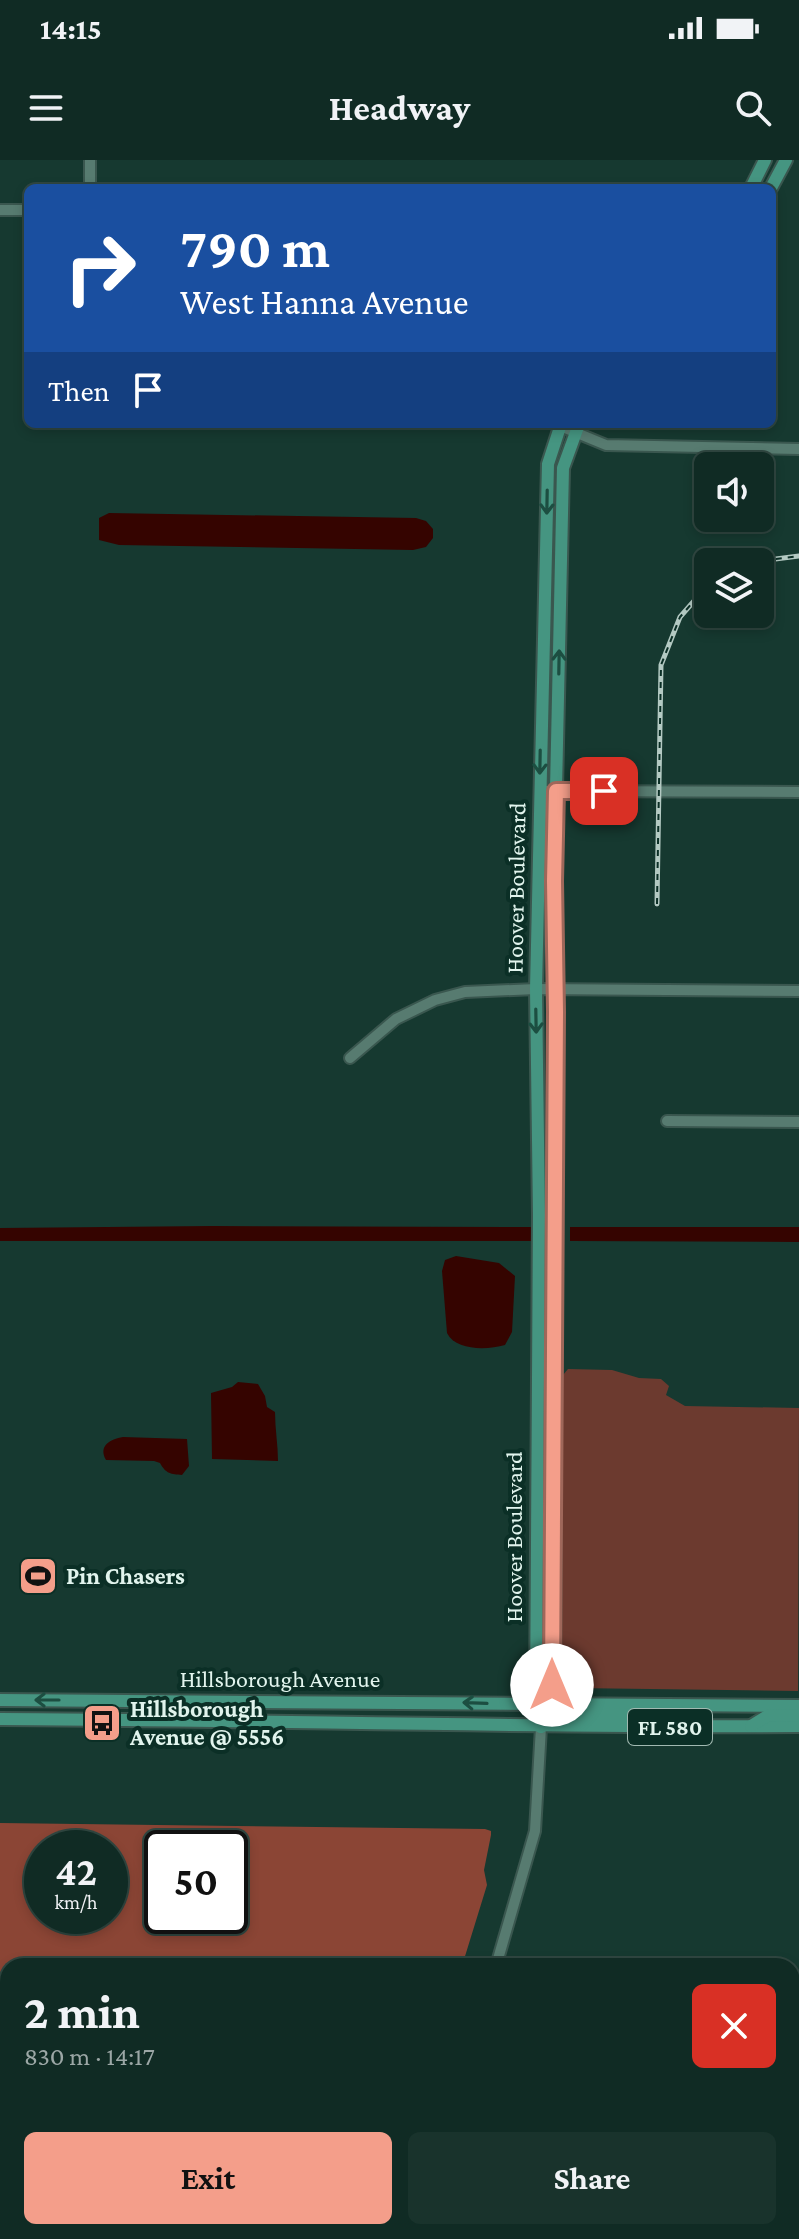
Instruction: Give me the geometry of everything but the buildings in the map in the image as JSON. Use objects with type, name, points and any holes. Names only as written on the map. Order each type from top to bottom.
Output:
[{"type":"main road","points":[[753,184],[765,160]]},
{"type":"main road","points":[[773,184],[786,160]]},
{"type":"main road","name":"Hoover Boulevard","points":[[541,1727],[536,1705],[539,1215],[536,989],[548,464],[560,428]]},
{"type":"main road","name":"Hoover Boulevard","points":[[541,1727],[553,1705],[554,881],[563,468],[577,428]]},
{"type":"main road","name":"Hillsborough Avenue","points":[[2,1701],[317,1700],[799,1706]]},
{"type":"main road","points":[[123,1719],[152,1712],[231,1710],[245,1702]]},
{"type":"main road","points":[[541,1727],[572,1715],[675,1715],[712,1704]]},
{"type":"main road","points":[[751,1726],[769,1715],[799,1716]]},
{"type":"main road","name":"Hillsborough Avenue","points":[[0,1719],[541,1727],[799,1726]]},
{"type":"street","points":[[90,160],[90,184]]},
{"type":"street","points":[[0,210],[24,210]]},
{"type":"street","points":[[577,428],[606,445],[799,449]]},
{"type":"street","points":[[540,791],[799,792]]},
{"type":"street","points":[[350,1058],[396,1019],[435,1000],[465,992],[536,989],[799,991]]},
{"type":"street","points":[[667,1121],[799,1122]]},
{"type":"street","points":[[498,1958],[535,1831],[541,1727]]},
{"type":"shaded area","points":[[109,513],[416,518],[426,521],[433,529],[433,538],[426,547],[413,550],[119,545],[99,540],[99,518]]},
{"type":"shaded area","points":[[532,1227],[531,1241],[0,1241],[0,1228]]},
{"type":"shaded area","points":[[570,1227],[799,1227],[799,1242],[570,1241]]},
{"type":"shaded area","points":[[456,1256],[499,1263],[515,1276],[512,1332],[505,1345],[490,1348],[465,1346],[451,1339],[447,1333],[442,1271],[445,1260]]},
{"type":"shaded area","points":[[568,1369],[612,1370],[639,1378],[661,1379],[669,1386],[666,1395],[685,1406],[799,1408],[798,1691],[573,1688],[562,1680],[563,1375]]},
{"type":"shaded area","points":[[238,1382],[258,1384],[267,1407],[275,1412],[278,1461],[212,1459],[211,1393]]},
{"type":"shaded area","points":[[114,1439],[187,1439],[189,1466],[182,1475],[169,1473],[154,1461],[106,1460],[104,1447]]},
{"type":"shaded area","points":[[0,1823],[485,1829],[491,1831],[491,1835],[484,1870],[487,1885],[464,1958],[0,1958]]},
{"type":"railway","points":[[774,559],[799,556]]},
{"type":"railway","points":[[657,904],[661,665],[680,617],[694,601]]},
{"type":"place","name":"Pin Chasers","points":[[38,1576]]},
{"type":"place","name":"Hillsborough Avenue @ 5556","points":[[102,1723]]},
{"type":"route","points":[[552,1685],[556,791],[604,791]]}]
